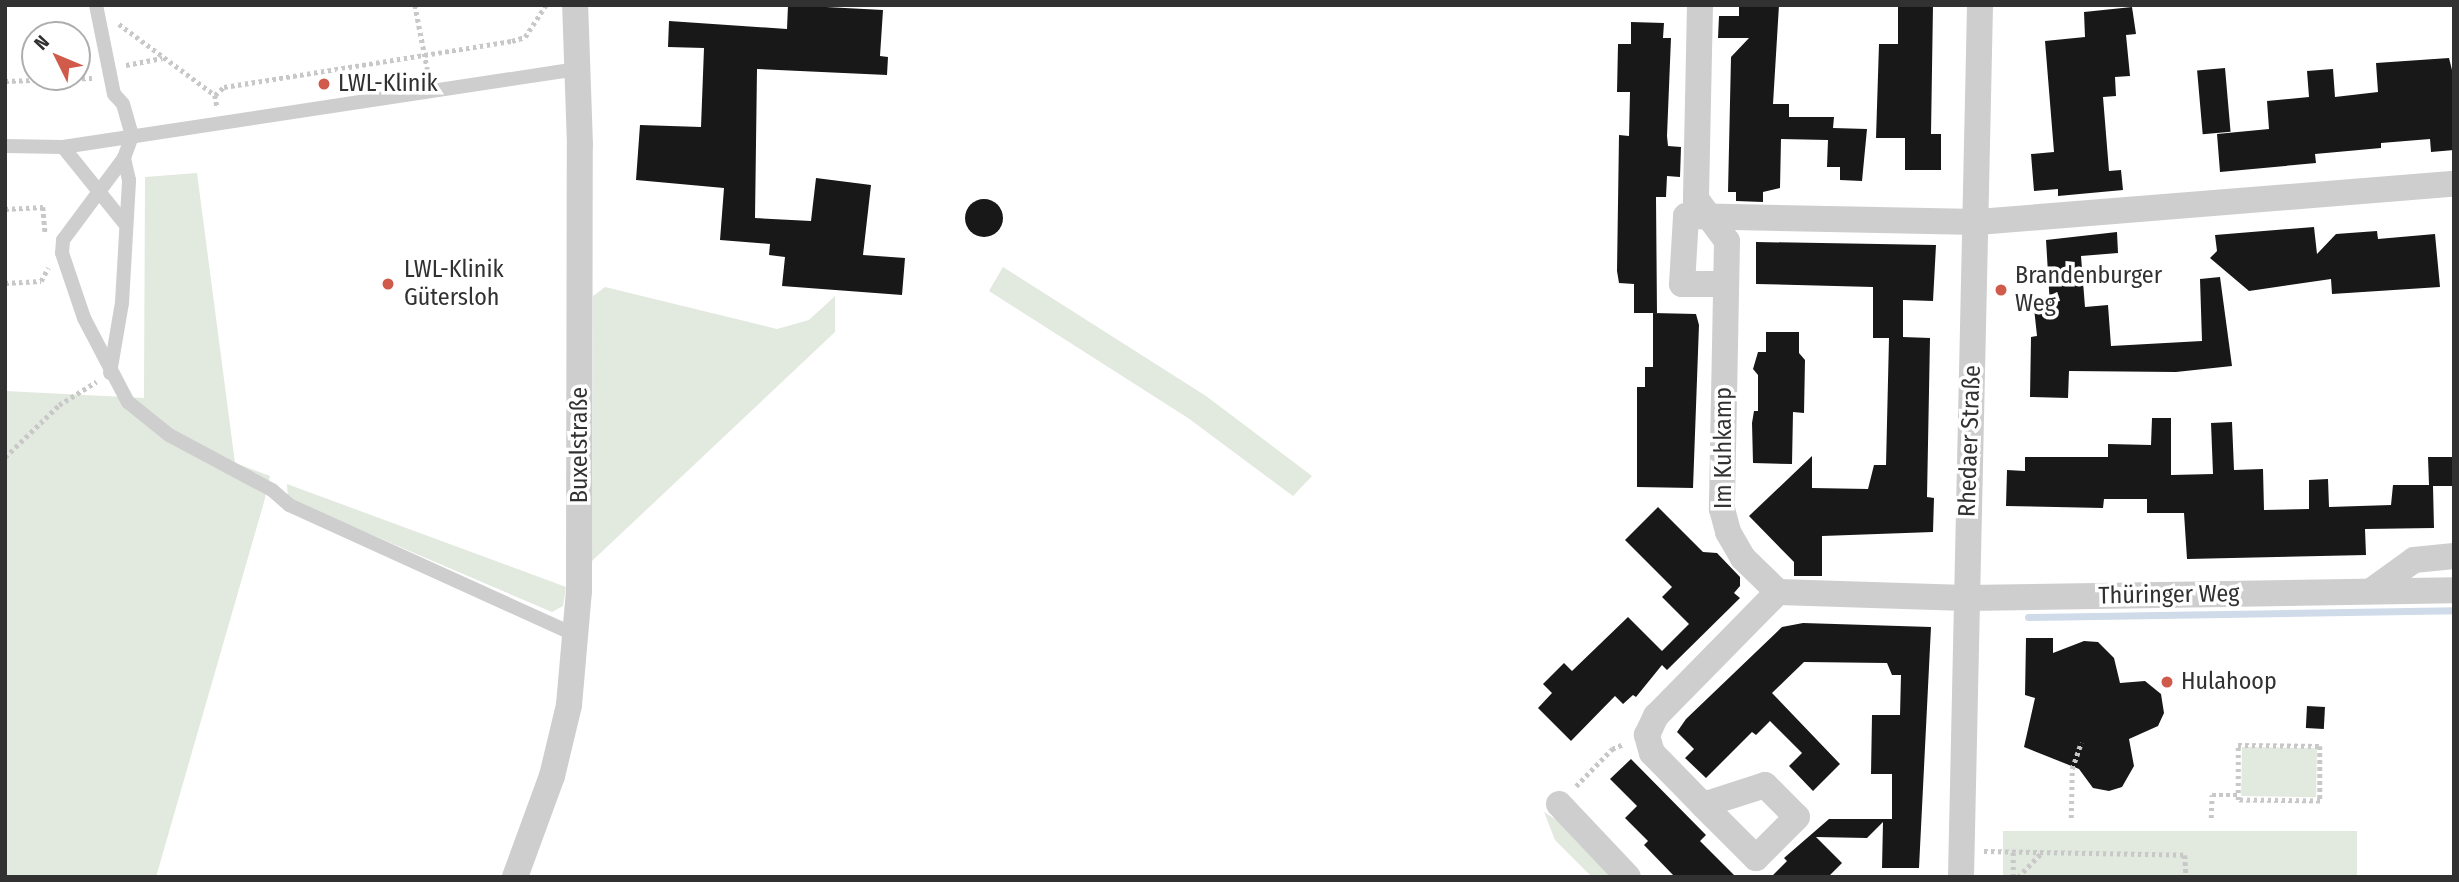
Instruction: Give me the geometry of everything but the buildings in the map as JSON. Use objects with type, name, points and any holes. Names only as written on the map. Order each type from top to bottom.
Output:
[{"type":"street","name":"Buxelstraße","points":[[515,877],[555,764],[569,705],[576,635],[581,427],[575,5]]},
{"type":"street","name":"Im Kuhkamp","points":[[1700,5],[1696,199],[1727,241],[1722,509],[1728,532],[1743,558],[1778,592]]},
{"type":"street","name":"Rhedaer Straße","points":[[1961,877],[1966,598],[1978,222],[1980,5]]},
{"type":"street","points":[[1725,284],[1682,284],[1686,216],[1978,222],[2454,184]]},
{"type":"street","points":[[2371,591],[2414,560],[2454,556]]},
{"type":"street","name":"Thüringer Weg","points":[[1966,598],[2454,590]]},
{"type":"street","points":[[1703,805],[1652,753],[1647,735],[1656,716],[1778,592],[1966,598]]},
{"type":"street","points":[[1559,804],[1628,877]]},
{"type":"lane","points":[[96,6],[108,71],[132,136],[124,158],[63,240],[62,253],[84,318],[110,373],[128,402],[169,435],[271,490],[289,505],[576,635]]},
{"type":"lane","points":[[5,146],[63,147],[577,69]]},
{"type":"lane","points":[[63,147],[126,225]]},
{"type":"lane","points":[[110,373],[122,303],[129,180],[124,158]]},
{"type":"path","points":[[415,5],[431,90]]},
{"type":"path","points":[[96,6],[215,95],[224,87],[525,37],[546,5]]},
{"type":"path","points":[[5,81],[96,77],[108,71],[163,58]]},
{"type":"path","points":[[5,209],[43,207],[46,236]]},
{"type":"path","points":[[5,283],[41,281],[48,269],[47,258]]},
{"type":"path","points":[[5,457],[59,405],[110,373]]},
{"type":"path","points":[[1559,804],[1612,749],[1647,735]]},
{"type":"path","points":[[2071,818],[2072,768],[2081,743]]},
{"type":"path","points":[[2238,745],[2320,746],[2320,801],[2238,800],[2238,795],[2238,745]]},
{"type":"path","points":[[2211,818],[2211,795],[2238,795]]},
{"type":"path","points":[[1962,850],[2185,855],[2186,877]]},
{"type":"path","points":[[2013,852],[2013,877]]},
{"type":"path","points":[[2018,877],[2040,853]]},
{"type":"shaded area","points":[[197,173],[235,463],[270,476],[264,502],[156,877],[5,877],[5,391],[144,398],[145,177]]},
{"type":"shaded area","points":[[1003,267],[1206,396],[1312,476],[1293,496],[1188,418],[989,291]]},
{"type":"shaded area","points":[[605,287],[777,329],[809,320],[835,296],[835,332],[592,561],[593,296]]},
{"type":"shaded area","points":[[287,484],[566,587],[563,606],[552,612],[288,499]]},
{"type":"shaded area","points":[[2242,747],[2317,748],[2316,797],[2241,796]]},
{"type":"shaded area","points":[[1544,812],[1568,827],[1619,877],[1592,877],[1555,840]]},
{"type":"shaded area","points":[[2003,831],[2357,831],[2357,877],[2003,877]]},
{"type":"waterway","points":[[2028,617],[2454,610]]},
{"type":"place","name":"LWL-Klinik","points":[[324,84]]},
{"type":"place","name":"LWL-Klinik Gütersloh","points":[[388,284]]},
{"type":"place","name":"Brandenburger Weg","points":[[2001,290]]},
{"type":"place","name":"Hulahoop","points":[[2167,682]]}]
